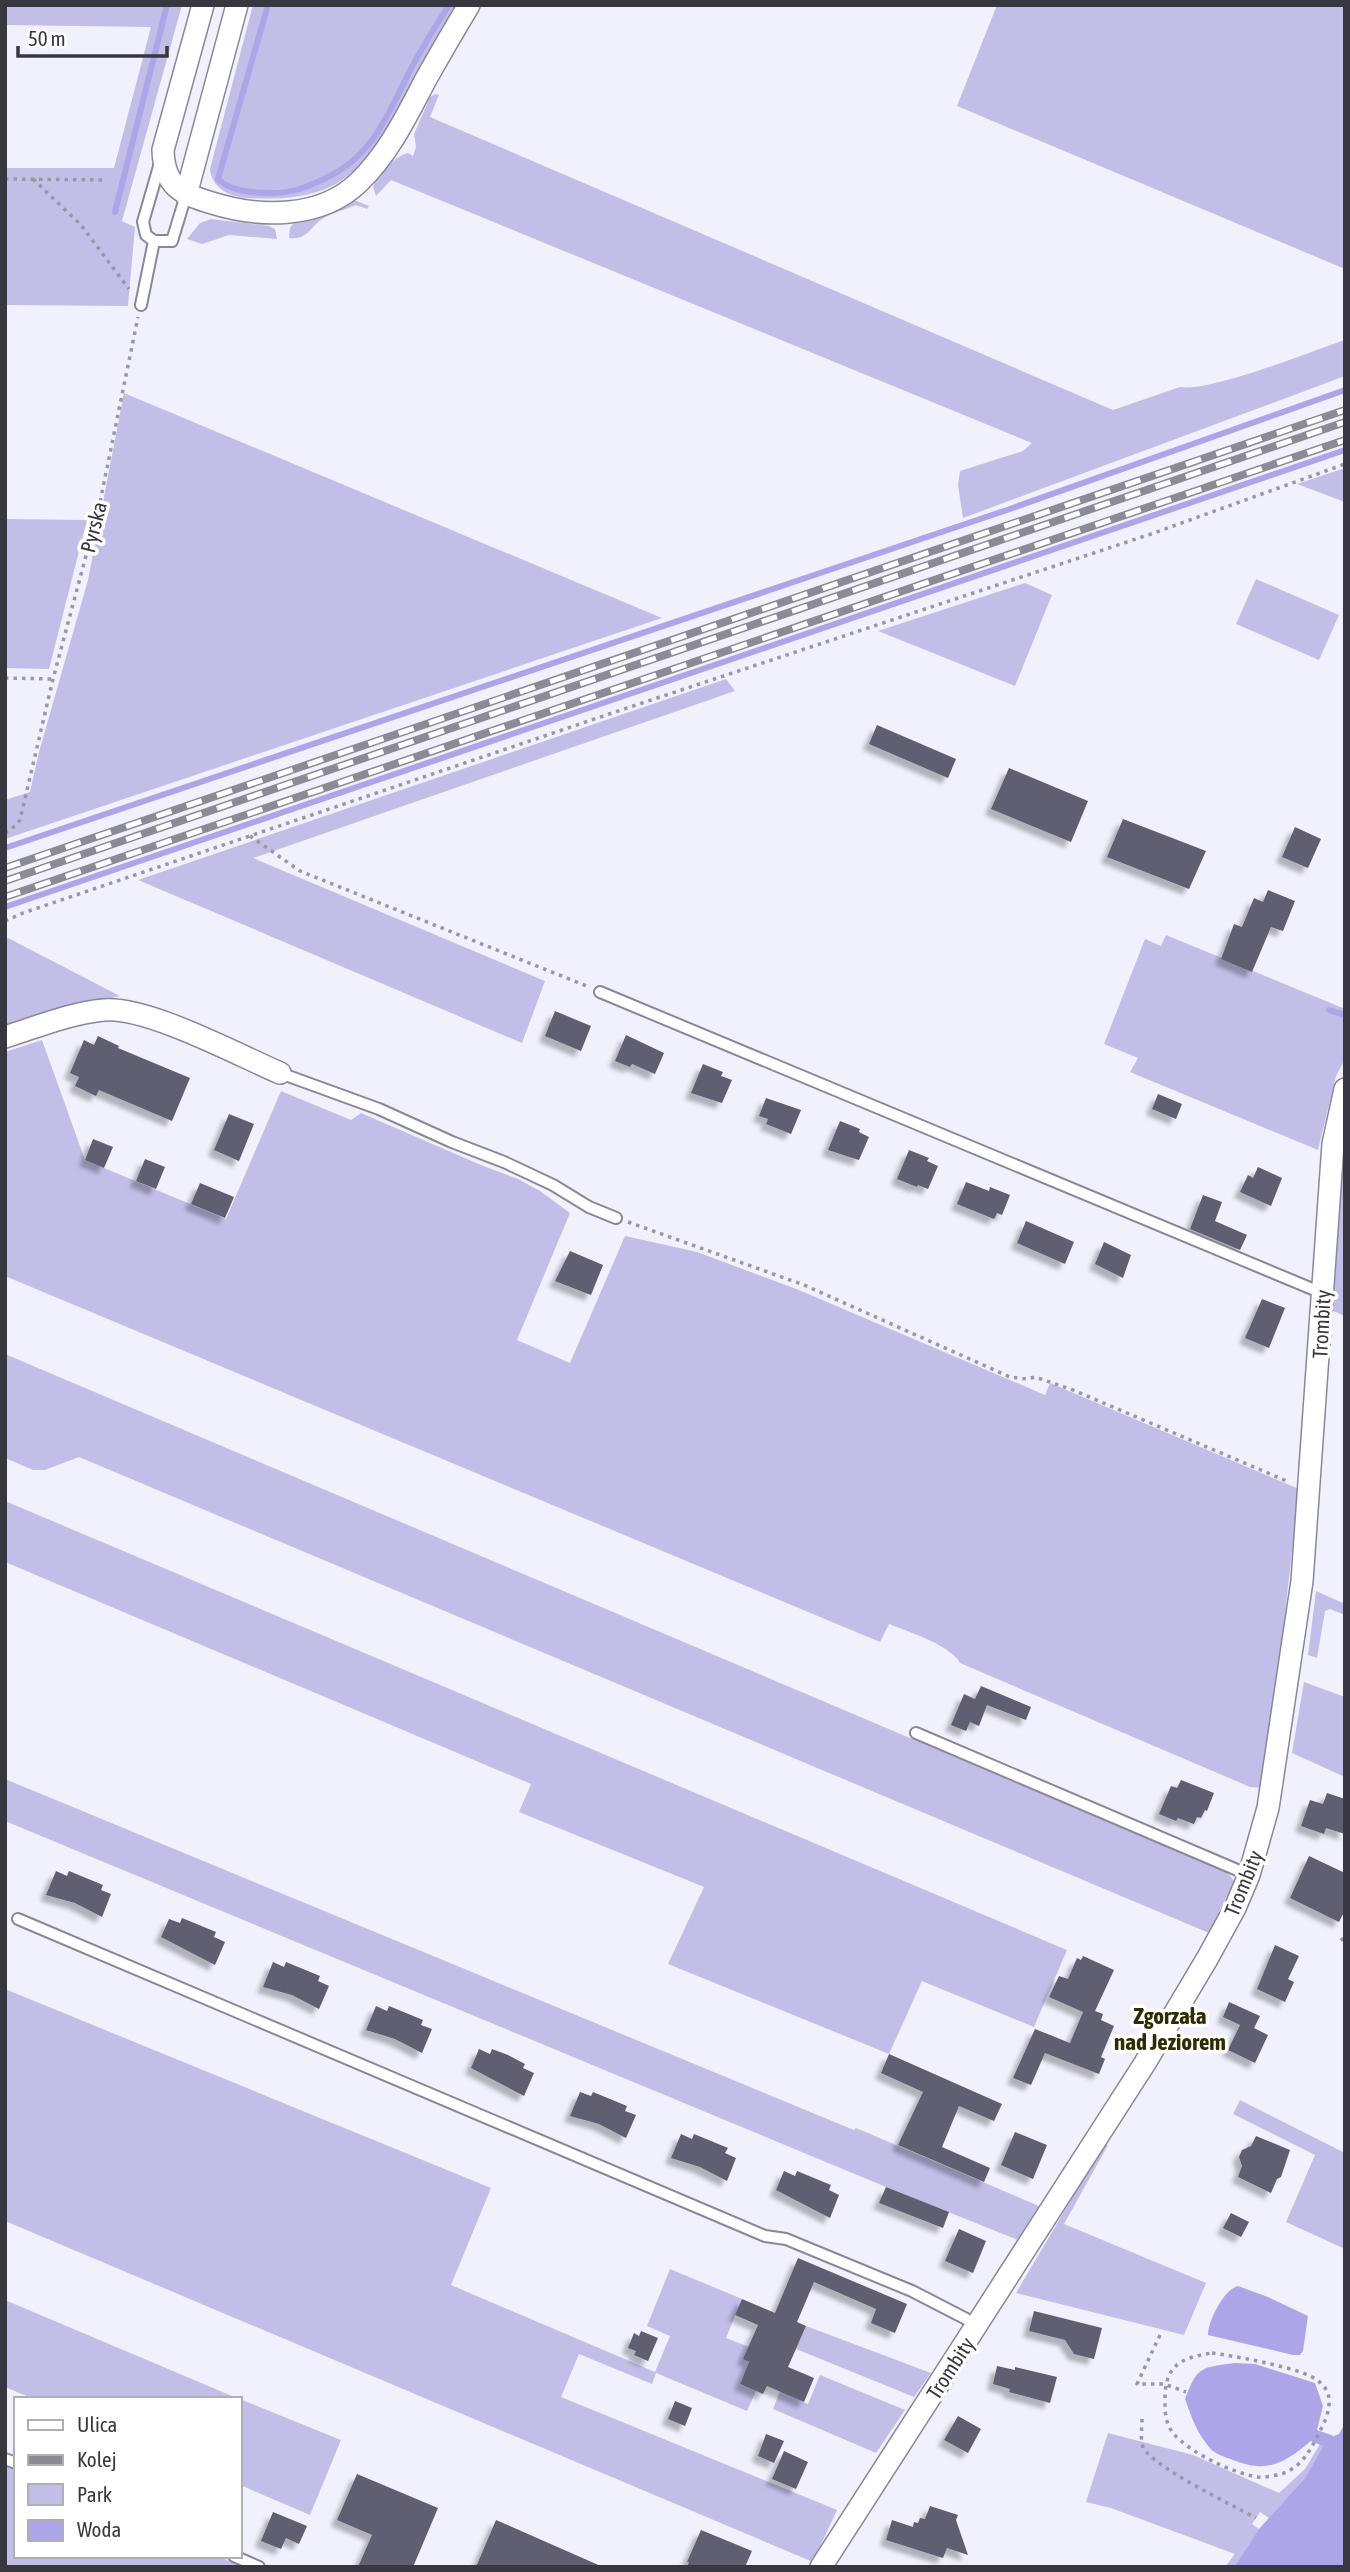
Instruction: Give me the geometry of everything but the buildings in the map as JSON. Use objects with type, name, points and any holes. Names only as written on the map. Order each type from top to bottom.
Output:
[{"type":"street","points":[[203,5],[163,150],[172,182],[186,195],[221,206],[260,212],[292,213],[313,209],[358,184],[400,130],[448,38],[469,5]]},
{"type":"street","points":[[186,195],[237,5]]},
{"type":"street","points":[[5,1037],[83,1013],[107,1009],[128,1011],[177,1028],[280,1073]]},
{"type":"street","name":"Trombity","points":[[821,2567],[1160,2038],[1235,1908],[1249,1875],[1268,1808],[1280,1744],[1302,1581],[1333,1144],[1345,1089]]},
{"type":"lane","points":[[163,150],[143,222],[146,235],[153,241],[172,241],[186,195]]},
{"type":"lane","points":[[141,305],[153,241]]},
{"type":"lane","points":[[600,992],[1322,1293]]},
{"type":"lane","points":[[280,1073],[379,1109],[504,1162],[553,1185],[589,1207],[616,1218]]},
{"type":"lane","points":[[916,1733],[1249,1875]]},
{"type":"lane","points":[[18,1919],[765,2236],[786,2239],[912,2291],[978,2325]]},
{"type":"lane","points":[[239,2558],[259,2567]]},
{"type":"path","points":[[5,179],[105,180]]},
{"type":"path","points":[[33,179],[81,225],[141,305]]},
{"type":"path","name":"Pyrska","points":[[5,834],[15,827],[22,811],[52,679],[99,507],[141,305]]},
{"type":"path","points":[[5,921],[250,836],[1151,534],[1345,464]]},
{"type":"path","points":[[5,678],[52,679]]},
{"type":"path","points":[[250,836],[300,871],[600,992]]},
{"type":"path","points":[[616,1218],[804,1285],[1010,1377],[1035,1377],[1073,1390],[1310,1489]]},
{"type":"path","points":[[1341,1938],[1345,1943]]},
{"type":"path","points":[[1160,2335],[1137,2384],[1164,2384],[1186,2392]]},
{"type":"path","points":[[1212,2353],[1290,2368],[1317,2378],[1324,2385],[1330,2410],[1310,2452],[1298,2464],[1286,2472],[1259,2477],[1204,2456],[1172,2432],[1165,2418],[1164,2384],[1169,2372],[1180,2362],[1195,2355],[1212,2353]]},
{"type":"path","points":[[1142,2419],[1144,2450],[1164,2466],[1256,2518]]},
{"type":"green space","points":[[5,5],[182,5],[122,221],[135,227],[128,306],[5,305],[5,168],[114,168],[151,27],[5,25]]},
{"type":"green space","points":[[253,5],[456,5],[392,123],[360,164],[342,180],[321,191],[272,199],[241,197],[228,193],[214,181],[210,169]]},
{"type":"green space","points":[[997,5],[1345,5],[1345,269],[957,106]]},
{"type":"green space","points":[[439,95],[430,117],[1113,410],[1180,387],[1195,387],[1236,377],[1345,340],[1345,376],[963,518],[958,485],[960,471],[1023,451],[1032,443],[391,180],[376,196],[373,187],[388,166],[408,153],[413,156],[416,147],[414,134],[430,97]]},
{"type":"green space","points":[[354,200],[369,206],[367,209],[356,205],[331,214],[302,236],[289,238],[293,224]]},
{"type":"green space","points":[[211,219],[269,226],[275,229],[277,239],[229,235],[202,244],[187,239],[200,223]]},
{"type":"green space","points":[[124,393],[662,618],[5,839],[5,800],[30,792],[88,580]]},
{"type":"green space","points":[[1345,468],[1345,502],[1297,484]]},
{"type":"green space","points":[[5,519],[87,520],[49,669],[5,668]]},
{"type":"green space","points":[[1256,579],[1339,615],[1319,660],[1236,624]]},
{"type":"green space","points":[[1025,583],[1052,595],[1015,686],[878,631]]},
{"type":"green space","points":[[726,679],[735,691],[253,858],[545,981],[522,1043],[138,880]]},
{"type":"green space","points":[[1166,935],[1345,1009],[1345,1059],[1336,1076],[1318,1150],[1130,1072],[1138,1058],[1104,1044],[1145,939],[1161,946]]},
{"type":"green space","points":[[8,938],[120,996],[34,1017],[5,1027],[5,939]]},
{"type":"green space","points":[[42,1040],[85,1160],[226,1219],[281,1091],[351,1120],[361,1113],[518,1179],[540,1191],[570,1213],[517,1340],[570,1363],[625,1236],[697,1252],[799,1290],[1045,1395],[1050,1383],[1299,1489],[1277,1684],[1262,1788],[1250,1787],[960,1663],[939,1645],[917,1635],[889,1624],[880,1642],[5,1276],[5,1052]]},
{"type":"green space","points":[[1345,1130],[1345,1316],[1333,1311]]},
{"type":"green space","points":[[5,1354],[1228,1873],[1234,1881],[1209,1933],[79,1457],[45,1470],[33,1470],[5,1458]]},
{"type":"green space","points":[[5,1501],[1067,1950],[1034,2027],[922,1981],[889,2054],[668,1964],[704,1887],[519,1812],[531,1784],[5,1562]]},
{"type":"green space","points":[[1316,1591],[1345,1604],[1345,1615],[1330,1609],[1325,1611],[1317,1658],[1308,1655]]},
{"type":"green space","points":[[1304,1682],[1345,1697],[1345,1777],[1292,1753]]},
{"type":"green space","points":[[5,1779],[854,2130],[856,2128],[1039,2206],[1018,2240],[886,2187],[5,1821]]},
{"type":"green space","points":[[5,1989],[491,2188],[451,2285],[655,2372],[670,2336],[647,2326],[670,2269],[742,2299],[726,2338],[752,2348],[744,2359],[749,2362],[740,2384],[756,2391],[747,2411],[656,2373],[652,2384],[579,2354],[561,2397],[837,2510],[813,2562],[5,2221]]},
{"type":"green space","points":[[1240,2100],[1345,2153],[1345,2249],[1286,2222],[1315,2155],[1233,2114]]},
{"type":"green space","points":[[1104,2144],[1108,2145],[1064,2224],[1206,2283],[1184,2335],[1016,2293]]},
{"type":"green space","points":[[5,2300],[234,2397],[29,2397],[5,2387]]},
{"type":"green space","points":[[806,2326],[931,2373],[914,2397],[796,2349]]},
{"type":"green space","points":[[820,2375],[905,2410],[876,2453],[773,2409],[780,2391],[808,2404]]},
{"type":"green space","points":[[242,2400],[341,2440],[310,2515],[242,2486]]},
{"type":"green space","points":[[1108,2433],[1193,2455],[1279,2493],[1305,2469],[1320,2444],[1323,2446],[1305,2478],[1269,2518],[1260,2512],[1252,2524],[1259,2529],[1234,2567],[1225,2567],[1235,2554],[1111,2508],[1086,2502]]},
{"type":"green space","points":[[5,2465],[14,2468],[14,2558],[222,2558],[242,2567],[5,2567]]},
{"type":"water","points":[[1238,2286],[1308,2316],[1303,2351],[1300,2355],[1208,2335],[1218,2306],[1227,2293]]},
{"type":"water","points":[[1235,2363],[1255,2364],[1315,2383],[1323,2406],[1317,2430],[1334,2436],[1339,2434],[1345,2423],[1345,2567],[1234,2567],[1259,2529],[1305,2478],[1323,2446],[1311,2441],[1284,2460],[1266,2466],[1245,2464],[1211,2449],[1198,2430],[1185,2399],[1202,2370]]},
{"type":"waterway","points":[[115,212],[167,5]]},
{"type":"waterway","points":[[268,5],[218,179],[236,189],[273,193],[299,189],[324,179],[355,159],[377,133],[449,5]]},
{"type":"waterway","points":[[5,848],[1007,510],[1345,390]]},
{"type":"waterway","points":[[5,907],[1345,450]]},
{"type":"waterway","points":[[1329,1010],[1345,1015]]},
{"type":"railway","points":[[5,868],[1345,410]]},
{"type":"railway","points":[[5,881],[1345,422]]},
{"type":"railway","points":[[5,897],[1345,440]]},
{"type":"district","name":"Zgorzała nad Jeziorem","points":[[1170,2029]]}]
